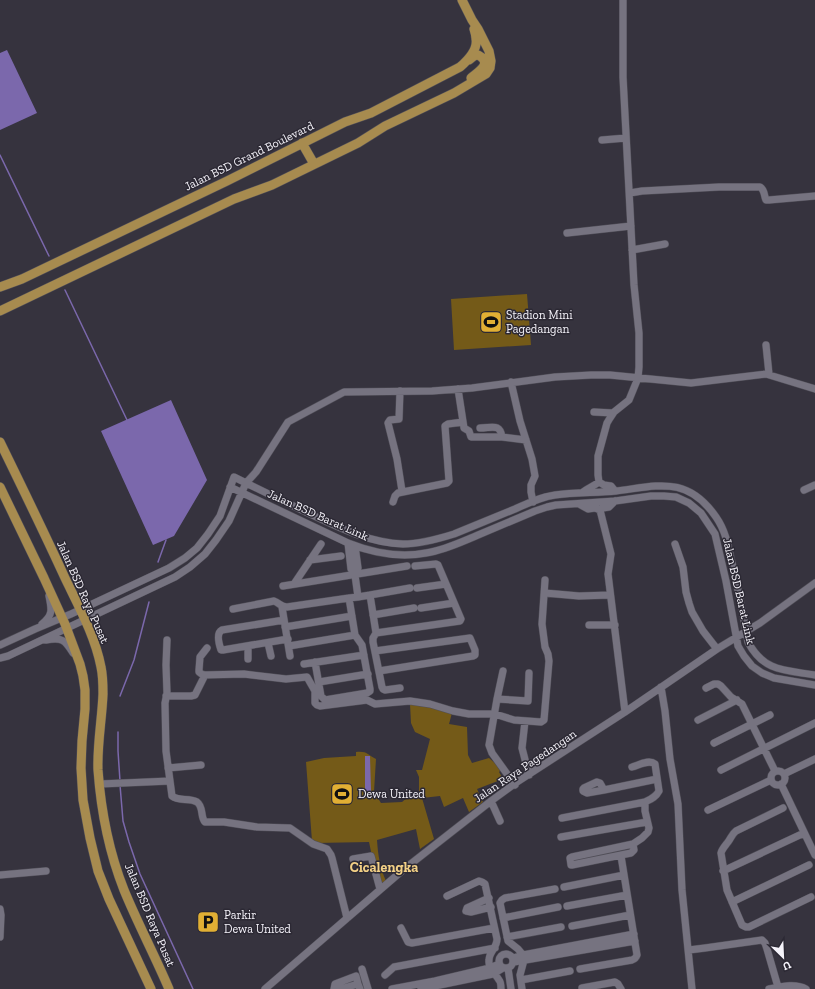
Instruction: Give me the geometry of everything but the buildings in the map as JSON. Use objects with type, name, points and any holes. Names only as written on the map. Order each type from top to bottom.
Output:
[{"type":"main road","points":[[0,311],[234,199],[272,185],[358,143],[385,126],[454,93],[486,74],[490,68],[491,61],[489,51],[462,0]]},
{"type":"main road","name":"Jalan BSD Grand Boulevard","points":[[0,287],[30,276],[345,122],[371,113],[460,67],[472,54],[476,46],[477,40],[472,20]]},
{"type":"main road","points":[[454,93],[485,65],[483,57],[478,55],[467,60]]},
{"type":"main road","points":[[302,143],[314,164]]},
{"type":"main road","name":"Jalan BSD Raya Pusat","points":[[0,442],[80,610],[96,649],[103,682],[98,769],[106,831],[124,890],[169,989]]},
{"type":"main road","points":[[0,487],[44,578],[80,664],[85,690],[81,768],[83,800],[90,838],[98,871],[109,899],[151,989]]},
{"type":"main road","points":[[130,945],[145,938]]},
{"type":"street","points":[[599,482],[598,456],[607,424],[613,413],[629,400],[638,378],[639,333],[632,250],[623,77],[623,0]]},
{"type":"street","points":[[602,140],[626,138]]},
{"type":"street","points":[[630,193],[720,187],[760,187],[763,190],[766,200],[815,196]]},
{"type":"street","points":[[567,233],[631,226]]},
{"type":"street","points":[[632,250],[665,244]]},
{"type":"street","points":[[766,345],[768,374]]},
{"type":"street","points":[[0,658],[8,656],[175,577],[195,563],[205,554],[216,540],[229,520],[246,483],[256,472],[288,422],[344,392],[432,391],[555,377],[591,375],[695,383],[768,374],[815,389]]},
{"type":"street","points":[[511,382],[532,459],[535,476],[531,485],[532,502]]},
{"type":"street","points":[[458,389],[464,428],[469,431],[471,437],[502,437],[526,440]]},
{"type":"street","points":[[400,391],[399,419],[390,420],[388,423],[397,459],[402,491]]},
{"type":"street","points":[[594,412],[613,413]]},
{"type":"street","points":[[393,502],[398,492],[447,483],[449,481],[445,426],[448,424],[463,422]]},
{"type":"street","points":[[480,428],[498,427],[502,437]]},
{"type":"street","name":"Jalan BSD Barat Link","points":[[815,674],[777,669],[759,659],[752,650],[748,642],[736,579],[724,531],[708,506],[694,494],[679,487],[650,486],[615,491],[555,495],[532,502],[454,534],[434,540],[404,544],[366,538],[343,529],[234,477],[230,487],[352,545],[363,549],[384,553],[405,555],[425,553],[451,547],[535,511],[556,505],[615,501],[651,496],[676,497],[691,505],[701,513],[715,534],[738,646],[744,656],[752,666],[762,673],[774,678],[815,685]]},
{"type":"street","points":[[599,482],[604,485],[611,486],[615,491]]},
{"type":"street","points":[[581,493],[599,482]]},
{"type":"street","points":[[804,490],[815,485]]},
{"type":"street","points":[[0,645],[80,610],[169,568],[185,558],[197,548],[220,516],[230,487]]},
{"type":"street","name":"Jalan BSD Barat Link","points":[[676,487],[694,500],[691,505]]},
{"type":"street","points":[[578,503],[588,509],[596,508],[600,510],[609,507],[615,501]]},
{"type":"street","points":[[600,510],[611,554],[607,571],[625,712]]},
{"type":"street","points":[[478,524],[483,534]]},
{"type":"street","points":[[294,584],[321,544]]},
{"type":"street","points":[[675,544],[683,567],[686,592],[692,612],[703,631],[717,649]]},
{"type":"street","points":[[352,545],[358,568],[355,574],[358,596]]},
{"type":"street","points":[[310,560],[340,556]]},
{"type":"street","points":[[376,633],[460,621],[461,619],[438,565],[415,566]]},
{"type":"street","points":[[283,586],[407,566]]},
{"type":"street","points":[[35,629],[47,620],[51,614],[52,608],[44,578]]},
{"type":"street","points":[[207,648],[201,654],[199,672],[201,674],[244,674],[286,679],[307,677],[314,691],[315,703],[320,706],[367,700],[375,704],[410,701],[430,704],[469,714],[495,714],[514,720],[541,722],[544,720],[549,661],[545,647],[542,624],[545,580]]},
{"type":"street","name":"Jalan Raya Pagedangan","points":[[265,989],[404,870],[491,801],[717,649],[760,623],[815,583]]},
{"type":"street","points":[[282,607],[446,584]]},
{"type":"street","points":[[545,593],[579,596],[610,595]]},
{"type":"street","points":[[370,595],[376,633],[373,638],[382,687],[385,690],[400,688]]},
{"type":"street","points":[[315,662],[321,696],[324,700],[367,693],[370,691],[362,645],[355,635],[349,598]]},
{"type":"street","points":[[233,609],[277,602],[282,607],[290,656]]},
{"type":"street","points":[[373,615],[454,603]]},
{"type":"street","points":[[742,611],[750,621],[760,623]]},
{"type":"street","points":[[352,616],[222,630],[218,634],[221,650],[268,642],[288,643],[355,635]]},
{"type":"street","points":[[589,625],[614,625]]},
{"type":"street","points":[[37,642],[56,638],[62,640],[68,645],[80,664]]},
{"type":"street","points":[[375,651],[470,638],[475,655],[379,671]]},
{"type":"street","points":[[167,640],[165,703],[166,751],[173,798],[177,800],[197,802],[201,808],[203,820],[206,822],[224,822],[257,827],[290,828],[313,844],[327,849],[332,858],[347,918]]},
{"type":"street","points":[[268,642],[271,656]]},
{"type":"street","points":[[725,645],[729,645],[744,656]]},
{"type":"street","points":[[248,646],[248,659]]},
{"type":"street","points":[[304,664],[364,655]]},
{"type":"street","points":[[503,671],[489,745],[515,785]]},
{"type":"street","points":[[497,699],[528,701],[529,673]]},
{"type":"street","points":[[318,682],[368,674]]},
{"type":"street","points":[[166,696],[196,695],[205,675]]},
{"type":"street","points":[[706,688],[714,684],[718,684],[731,697],[742,704],[775,771]]},
{"type":"street","points":[[661,687],[670,759],[678,804],[682,890],[692,989]]},
{"type":"street","points":[[698,720],[737,700]]},
{"type":"street","points":[[714,743],[770,715]]},
{"type":"street","points":[[525,721],[522,748],[528,775]]},
{"type":"street","points":[[722,770],[815,723]]},
{"type":"street","points":[[784,774],[815,759]]},
{"type":"street","points":[[562,818],[645,802],[652,799],[658,793],[655,764],[652,762],[647,762],[632,767]]},
{"type":"street","points":[[168,768],[201,765]]},
{"type":"street","points":[[775,771],[784,774]]},
{"type":"street","points":[[775,771],[770,777],[771,780],[777,785],[781,784]]},
{"type":"street","points":[[781,784],[785,778],[784,774]]},
{"type":"street","points":[[604,790],[657,779]]},
{"type":"street","points":[[708,810],[771,780]]},
{"type":"street","points":[[100,784],[170,781]]},
{"type":"street","points":[[781,784],[815,855]]},
{"type":"street","points":[[491,801],[500,821]]},
{"type":"street","points":[[633,844],[633,851],[621,856],[571,865],[570,858],[572,857],[633,844],[642,838],[648,832],[649,828],[645,811],[645,802]]},
{"type":"street","points":[[784,808],[731,834],[729,841],[722,849],[720,854],[726,890],[742,925],[746,927],[749,927],[811,897]]},
{"type":"street","points":[[561,837],[647,822]]},
{"type":"street","points":[[723,871],[804,833]]},
{"type":"street","points":[[353,860],[371,856],[380,890]]},
{"type":"street","points":[[580,969],[634,959],[637,954],[621,856]]},
{"type":"street","points":[[732,902],[809,865]]},
{"type":"street","points":[[0,875],[46,871]]},
{"type":"street","points":[[564,887],[624,875]]},
{"type":"street","points":[[447,896],[478,881],[485,884],[491,907],[497,943],[488,959],[492,971],[499,981],[501,989]]},
{"type":"street","points":[[522,989],[520,975],[524,958],[518,949],[508,941],[500,903],[504,898],[555,889]]},
{"type":"street","points":[[567,906],[627,895]]},
{"type":"street","points":[[489,898],[468,908],[466,911],[471,912],[491,907]]},
{"type":"street","points":[[503,918],[558,907]]},
{"type":"street","points":[[0,909],[2,915],[0,937]]},
{"type":"street","points":[[572,926],[630,915]]},
{"type":"street","points":[[507,937],[561,927]]},
{"type":"street","points":[[401,928],[408,942],[412,943],[494,928]]},
{"type":"street","points":[[514,960],[634,938]]},
{"type":"street","points":[[688,950],[762,940],[765,943],[778,987]]},
{"type":"street","points":[[385,975],[394,967],[495,948]]},
{"type":"street","points":[[511,989],[499,959],[501,955],[506,953],[510,954],[514,960]]},
{"type":"street","points":[[421,989],[503,967],[512,966],[514,960]]},
{"type":"street","points":[[362,969],[368,989]]},
{"type":"street","points":[[392,989],[492,971]]},
{"type":"street","points":[[521,980],[570,971]]},
{"type":"street","points":[[334,989],[336,984],[356,976],[359,986],[340,989]]},
{"type":"street","points":[[582,988],[615,982],[621,989]]},
{"type":"street","points":[[769,989],[793,986],[803,987],[806,989]]},
{"type":"shaded area","points":[[7,50],[37,113],[0,130],[0,53]]},
{"type":"shaded area","name":"Stadion Mini Pagedangan","points":[[527,294],[531,345],[454,350],[451,299]]},
{"type":"shaded area","points":[[171,400],[207,480],[174,536],[153,545],[101,431]]},
{"type":"shaded area","name":"Dewa United","points":[[410,704],[430,707],[452,713],[449,724],[467,727],[468,755],[472,763],[489,758],[497,765],[503,779],[477,789],[483,802],[469,812],[463,798],[444,807],[440,796],[422,798],[434,839],[420,849],[416,829],[377,840],[382,871],[386,881],[381,885],[373,861],[369,842],[316,843],[312,841],[306,762],[324,758],[356,756],[356,752],[365,753],[376,759],[374,792],[381,803],[402,802],[409,796],[419,793],[419,777],[416,770],[422,770],[430,739],[415,732],[411,723]]},
{"type":"shaded area","points":[[365,756],[370,756],[371,791],[365,791]]},
{"type":"waterway","points":[[0,155],[49,256]]},
{"type":"waterway","points":[[65,290],[127,420]]},
{"type":"waterway","points":[[158,562],[166,540]]},
{"type":"waterway","points":[[120,696],[134,660],[149,602]]},
{"type":"waterway","points":[[118,732],[120,781]]},
{"type":"waterway","points":[[120,785],[123,821],[140,874],[193,989]]},
{"type":"place","name":"Stadion Mini Pagedangan","points":[[491,322]]},
{"type":"place","name":"Dewa United","points":[[342,794]]},
{"type":"place","name":"Parkir Dewa United","points":[[208,922]]},
{"type":"district","name":"Cicalengka","points":[[384,867]]}]
